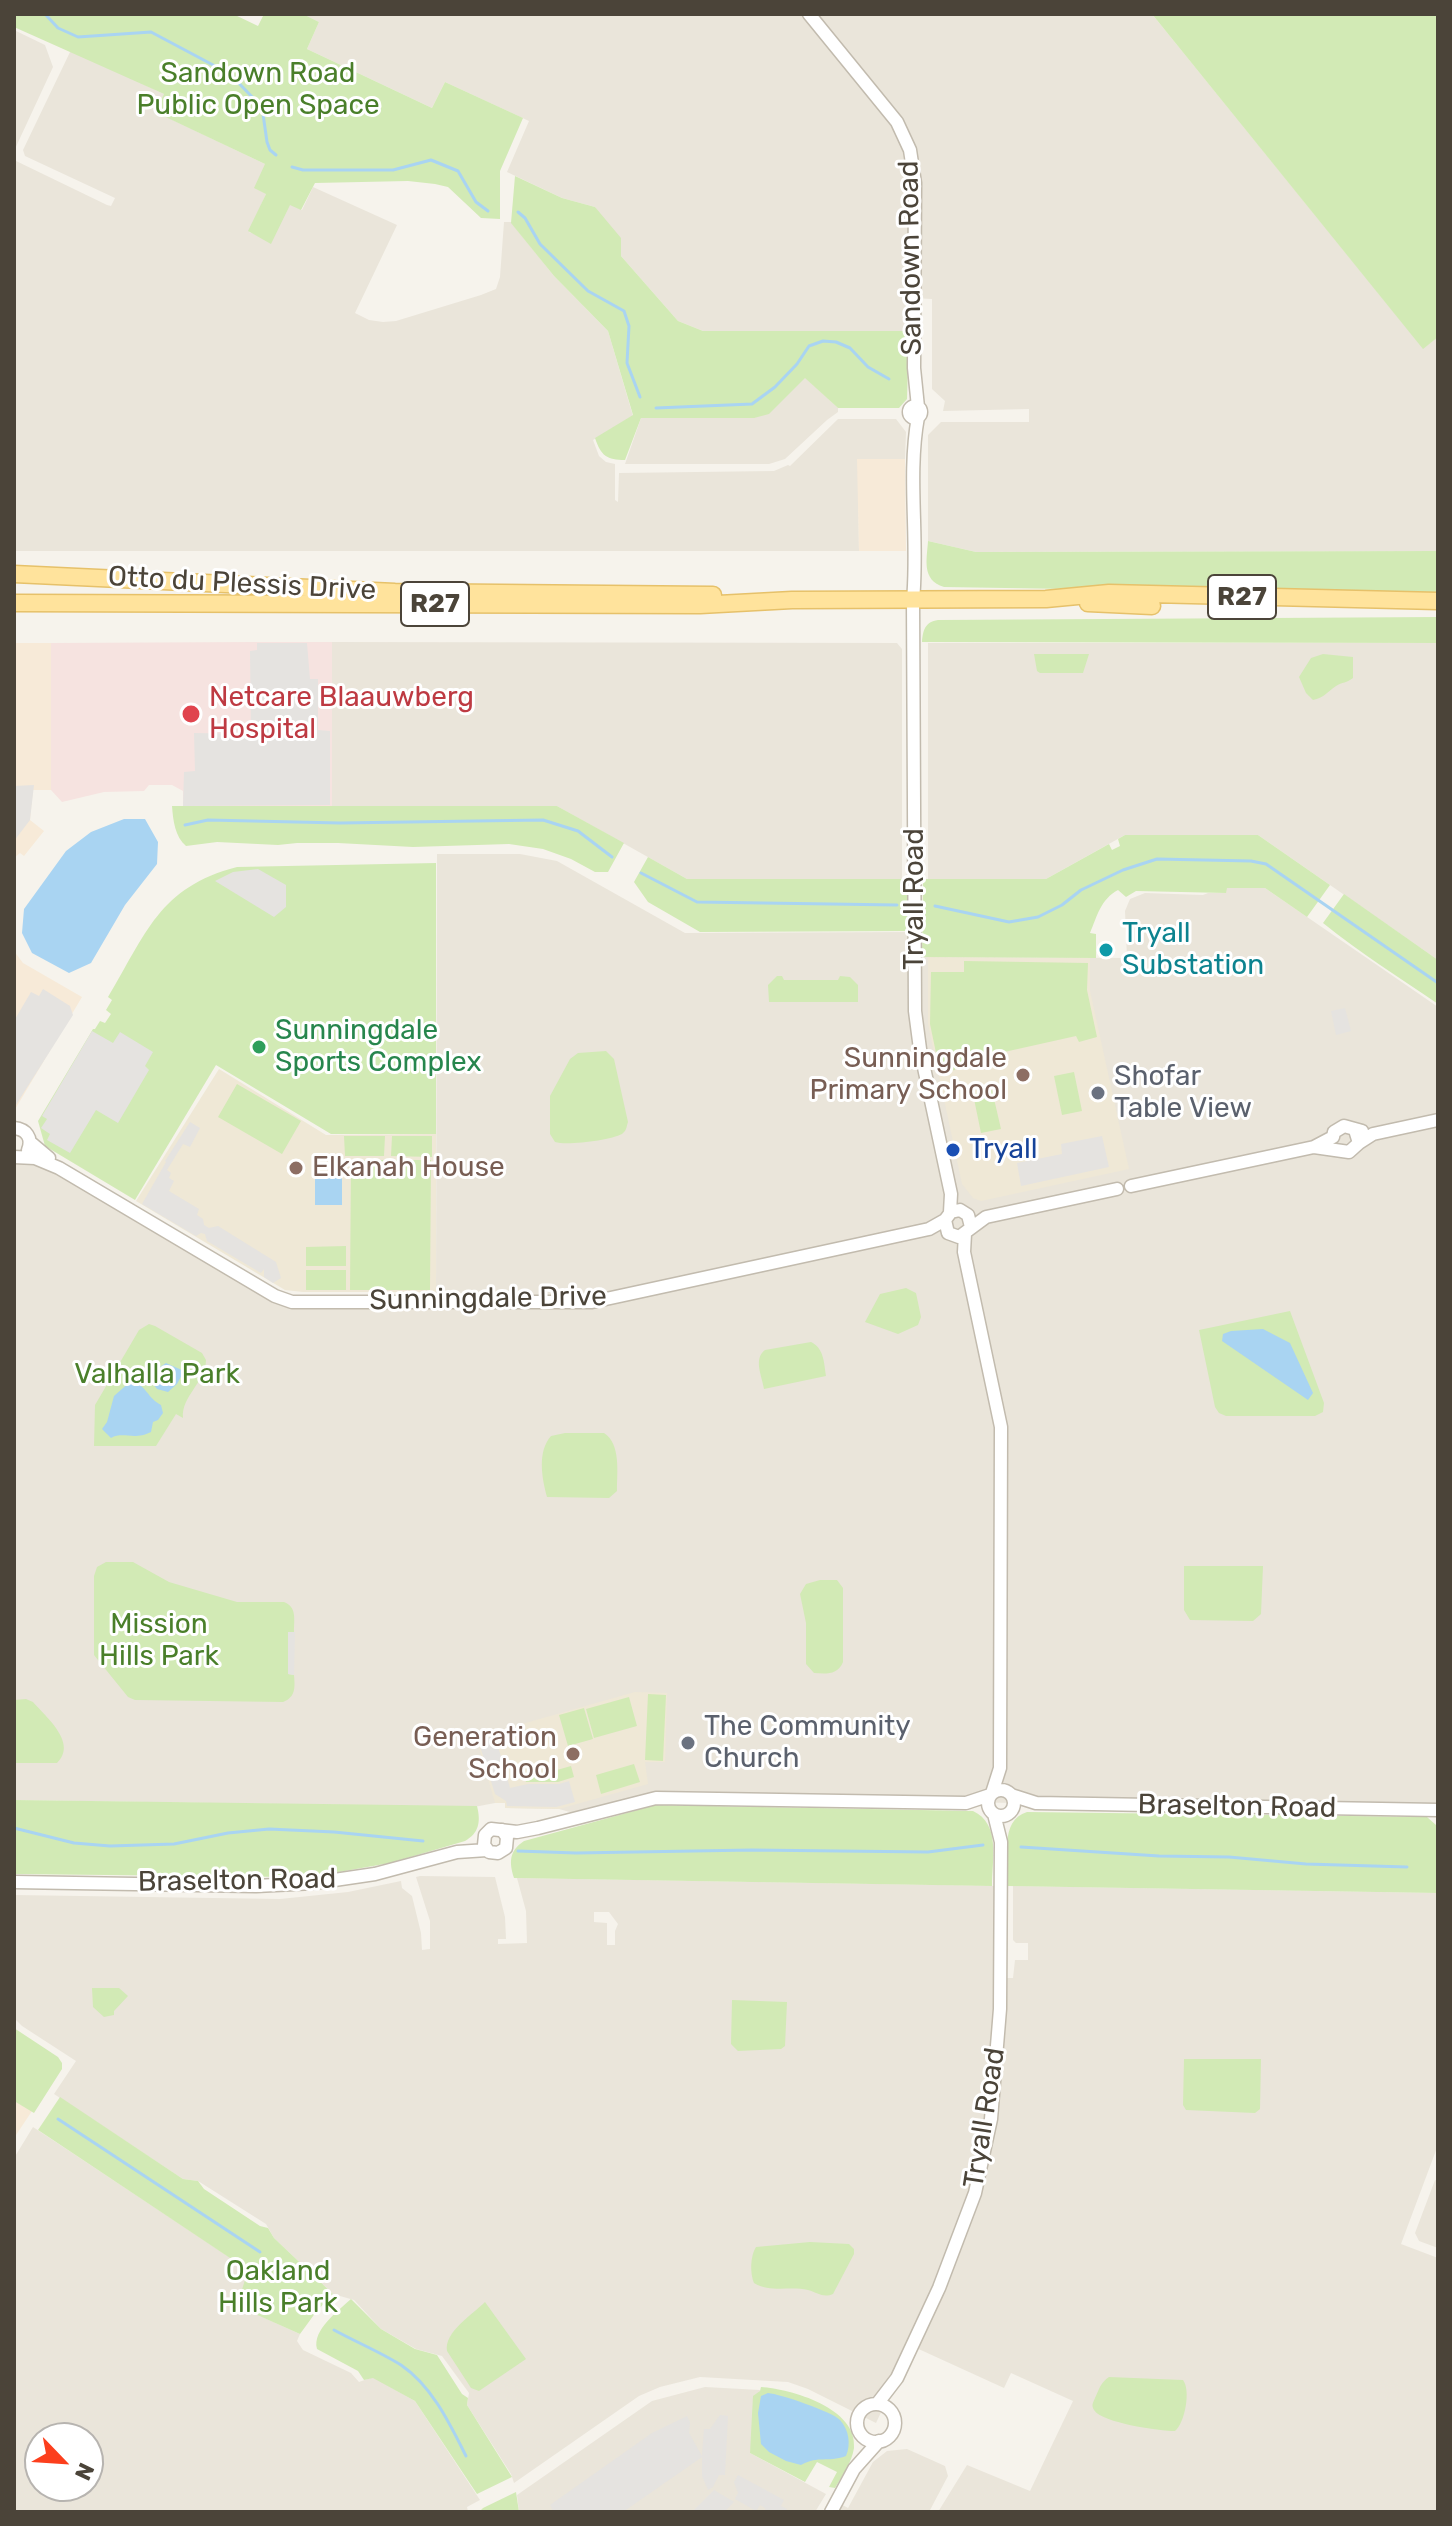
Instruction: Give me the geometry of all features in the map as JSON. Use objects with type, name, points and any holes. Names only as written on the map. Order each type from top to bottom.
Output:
[{"type":"main road","name":"Otto du Plessis Drive","points":[[14,574],[395,592],[700,594],[758,600]]},
{"type":"main road","name":"R27","points":[[913,600],[1046,599],[1109,593],[1438,604]]},
{"type":"main road","name":"Otto du Plessis Drive","points":[[14,603],[700,605],[758,600],[913,600]]},
{"type":"street","name":"Sandown Road","points":[[809,14],[897,122],[910,150],[915,183],[913,600]]},
{"type":"street","name":"Tryall Road","points":[[913,600],[915,1011],[958,1223]]},
{"type":"street","points":[[1314,1147],[1349,1152],[1373,1134],[1438,1120]]},
{"type":"street","points":[[1340,1151],[1335,1148],[1333,1137],[1334,1132],[1344,1126],[1373,1134]]},
{"type":"street","name":"Sunningdale Drive","points":[[14,1128],[24,1131],[30,1142],[74,1176]]},
{"type":"street","points":[[1355,1130],[1359,1143]]},
{"type":"street","points":[[1314,1147],[1333,1137]]},
{"type":"street","points":[[17,1157],[28,1151],[30,1142]]},
{"type":"street","name":"Sunningdale Drive","points":[[17,1157],[35,1158],[74,1176],[275,1296],[292,1302],[592,1302],[1117,1189],[1125,1195],[1131,1186],[1314,1147]]},
{"type":"street","points":[[958,1223],[1001,1427],[1000,1768],[988,1804],[1001,1812]]},
{"type":"street","points":[[538,1828],[497,1853],[487,1850],[483,1843],[484,1836],[492,1829],[517,1832],[656,1798],[966,1803],[1001,1812],[1014,1803],[1000,1768]]},
{"type":"street","points":[[966,1803],[999,1790],[1009,1793]]},
{"type":"street","name":"Braselton Road","points":[[1009,1793],[1036,1803]]},
{"type":"street","name":"Braselton Road","points":[[1001,1812],[1036,1803],[1438,1810]]},
{"type":"street","name":"Tryall Road","points":[[877,2404],[897,2378],[939,2288],[975,2193],[991,2119],[1000,2009],[1001,1812]]},
{"type":"street","points":[[502,1830],[507,1836],[507,1845]]},
{"type":"street","name":"Braselton Road","points":[[457,1852],[484,1836]]},
{"type":"street","name":"Braselton Road","points":[[14,1882],[256,1886],[314,1883],[375,1874],[457,1852],[487,1850]]},
{"type":"street","name":"Tryall Road","points":[[893,2413],[897,2378]]},
{"type":"street","points":[[877,2404],[893,2413],[895,2424],[887,2438],[879,2441],[869,2440],[858,2428],[859,2415],[866,2407],[877,2404]]},
{"type":"street","points":[[831,2512],[854,2469],[863,2435]]},
{"type":"street","points":[[854,2469],[879,2441]]},
{"type":"shaded area","points":[[303,14],[1152,14],[1423,348],[1438,337],[1438,551],[976,552],[928,541],[928,435],[941,422],[1029,422],[1029,409],[943,411],[945,401],[932,389],[932,299],[913,298],[914,331],[703,331],[678,321],[621,256],[595,207],[562,198],[507,172],[529,121],[445,82],[432,108],[307,49],[319,22]]},
{"type":"shaded area","points":[[14,30],[45,45],[53,67],[14,151]]},
{"type":"shaded area","points":[[71,50],[164,94],[156,112],[265,164],[266,194],[249,232],[262,237],[290,204],[302,210],[313,187],[397,225],[355,313],[369,320],[396,321],[496,289],[500,277],[504,222],[511,222],[554,276],[608,331],[633,416],[593,440],[599,456],[615,464],[615,500],[618,502],[619,473],[774,471],[790,466],[838,419],[896,419],[906,432],[905,459],[858,460],[859,551],[14,551],[14,160],[107,205],[111,206],[115,198],[25,156],[23,150]]},
{"type":"shaded area","points":[[805,377],[838,408],[838,412],[785,459],[769,464],[625,464],[641,418],[753,418]]},
{"type":"shaded area","points":[[857,459],[905,459],[906,551],[859,551]]},
{"type":"shaded area","points":[[332,642],[897,643],[902,649],[902,879],[687,879],[557,806],[332,806]]},
{"type":"shaded area","name":"Netcare Blaauwberg Hospital","points":[[332,642],[332,806],[183,806],[183,791],[172,785],[149,785],[144,791],[104,792],[62,802],[51,790],[51,643]]},
{"type":"shaded area","points":[[14,643],[51,643],[51,790],[33,790],[30,820],[44,831],[24,856],[20,853],[14,858]]},
{"type":"shaded area","points":[[257,643],[307,643],[310,679],[318,679],[318,730],[330,731],[330,805],[183,806],[184,772],[195,771],[194,733],[251,734],[250,651],[257,650]]},
{"type":"shaded area","points":[[928,643],[1438,643],[1438,960],[1258,835],[1125,835],[1046,879],[928,879]]},
{"type":"shaded area","points":[[34,785],[30,820],[14,841],[14,786]]},
{"type":"shaded area","points":[[437,854],[520,854],[557,861],[685,933],[915,932],[915,957],[1127,958],[1125,911],[1130,899],[1145,893],[1203,895],[1226,893],[1226,888],[1265,888],[1438,1007],[1438,1810],[656,1797],[584,1816],[559,1809],[505,1808],[505,1803],[474,1807],[14,1800],[14,1158],[28,1157],[279,1299],[429,1303],[436,1291]]},
{"type":"shaded area","points":[[258,869],[286,885],[286,907],[274,917],[215,881],[233,872]]},
{"type":"shaded area","points":[[14,951],[23,963],[82,997],[14,1111]]},
{"type":"shaded area","name":"Sunningdale Primary School","points":[[928,957],[1090,958],[1090,991],[1129,1169],[981,1201],[973,1198],[962,1184],[928,1024]]},
{"type":"shaded area","points":[[43,989],[70,1006],[73,1015],[14,1108],[14,1021],[31,992],[39,996]]},
{"type":"shaded area","points":[[1345,1008],[1351,1031],[1336,1035],[1331,1011]]},
{"type":"shaded area","points":[[92,1031],[113,1043],[120,1032],[153,1052],[145,1066],[149,1070],[118,1123],[96,1110],[70,1153],[47,1140],[50,1134],[41,1128],[47,1119],[42,1116]]},
{"type":"shaded area","name":"Elkanah House","points":[[219,1069],[326,1135],[436,1134],[436,1292],[285,1290],[136,1201]]},
{"type":"shaded area","points":[[190,1122],[200,1128],[190,1147],[183,1144],[167,1170],[171,1173],[169,1178],[174,1181],[169,1191],[199,1209],[197,1215],[203,1219],[204,1225],[209,1228],[218,1226],[276,1262],[281,1278],[273,1283],[264,1277],[264,1269],[261,1273],[207,1241],[205,1234],[196,1236],[142,1204]]},
{"type":"shaded area","points":[[1102,1136],[1109,1167],[1021,1186],[1017,1163],[1062,1154],[1061,1144]]},
{"type":"shaded area","points":[[288,1632],[295,1632],[294,1675],[288,1674]]},
{"type":"shaded area","name":"Generation School","points":[[635,1692],[667,1693],[665,1762],[645,1762],[648,1784],[559,1809],[505,1808],[505,1803],[495,1803],[476,1737]]},
{"type":"shaded area","points":[[495,1736],[510,1788],[569,1781],[575,1802],[556,1807],[507,1806],[506,1801],[495,1794],[478,1740]]},
{"type":"shaded area","points":[[416,1877],[495,1877],[505,1917],[506,1939],[498,1939],[498,1944],[527,1943],[526,1911],[517,1878],[1000,1886],[1000,1978],[1013,1978],[1015,1960],[1028,1960],[1028,1943],[1013,1940],[1013,1886],[1438,1893],[1438,2145],[1401,2244],[1438,2258],[1438,2512],[938,2512],[967,2465],[1030,2491],[1073,2401],[1011,2373],[1004,2388],[912,2346],[876,2423],[788,2382],[700,2377],[639,2396],[514,2483],[467,2405],[469,2393],[442,2356],[416,2349],[381,2329],[354,2300],[333,2294],[274,2238],[266,2224],[198,2181],[183,2179],[54,2094],[76,2061],[14,2018],[14,1895],[280,1899],[348,1892],[401,1881],[402,1888],[412,1896],[422,1950],[430,1949],[430,1921]],"holes":[[[594,1912],[609,1912],[618,1924],[615,1945],[607,1945],[607,1923],[594,1922]]]},
{"type":"shaded area","points":[[14,2101],[32,2111],[14,2138]]},
{"type":"shaded area","points":[[33,2127],[249,2270],[238,2306],[300,2334],[297,2341],[303,2350],[351,2373],[359,2382],[373,2377],[415,2401],[480,2500],[467,2507],[468,2512],[14,2512],[14,2158]]},
{"type":"shaded area","points":[[1435,2180],[1438,2181],[1438,2248],[1419,2241],[1415,2233]]},
{"type":"shaded area","points":[[705,2387],[760,2390],[750,2453],[826,2494],[815,2512],[519,2512],[517,2495],[652,2401]]},
{"type":"shaded area","points":[[720,2415],[728,2416],[725,2475],[719,2475],[708,2490],[702,2476],[702,2457],[623,2512],[551,2512],[550,2505],[652,2433],[687,2416],[689,2433],[702,2456],[704,2429],[710,2429]]},
{"type":"shaded area","points":[[907,2449],[945,2466],[948,2476],[929,2512],[831,2512],[837,2502],[848,2508],[873,2462],[887,2451]]},
{"type":"shaded area","points":[[738,2475],[784,2500],[781,2506],[787,2509],[786,2512],[766,2512],[760,2505],[756,2511],[735,2499],[738,2493],[734,2482]]},
{"type":"shaded area","points":[[714,2490],[734,2502],[724,2512],[692,2512]]},
{"type":"green space","name":"Sandown Road Public Open Space","points":[[14,14],[233,14],[258,26],[264,14],[303,14],[319,22],[307,49],[432,108],[445,82],[523,118],[500,171],[500,219],[481,218],[448,187],[435,184],[408,181],[315,183],[301,210],[290,205],[271,244],[248,231],[266,194],[254,188],[265,164],[155,112],[164,94],[14,27]]},
{"type":"green space","points":[[1152,14],[1438,14],[1438,337],[1423,349]]},
{"type":"green space","points":[[515,176],[562,198],[595,207],[621,238],[621,256],[678,321],[703,331],[909,331],[907,399],[899,408],[838,408],[805,378],[769,414],[754,418],[641,418],[625,460],[606,456],[595,438],[633,415],[608,331],[554,276],[511,223]]},
{"type":"green space","points":[[928,541],[976,552],[1438,551],[1438,595],[944,587],[929,574]]},
{"type":"green space","points":[[1438,617],[1438,643],[922,642],[926,627],[938,620]]},
{"type":"green space","points":[[1034,654],[1089,654],[1083,673],[1040,673]]},
{"type":"green space","points":[[1323,654],[1353,657],[1353,678],[1313,700],[1299,677],[1311,658]]},
{"type":"green space","points":[[172,806],[557,806],[624,843],[608,872],[595,872],[543,849],[509,844],[413,847],[217,842],[186,846],[177,833]]},
{"type":"green space","points":[[1125,835],[1258,835],[1330,885],[1307,917],[1265,888],[1227,888],[1226,893],[1136,891],[1126,897],[1118,890],[1104,903],[1090,933],[1096,934],[1096,958],[922,957],[923,879],[1046,879],[1109,844],[1112,850],[1120,846],[1118,839]]},
{"type":"green space","points":[[648,857],[687,879],[907,879],[907,931],[700,932],[648,902],[634,882]]},
{"type":"green space","name":"Sunningdale Sports Complex","points":[[436,863],[436,1134],[331,1134],[216,1065],[135,1200],[45,1146],[38,1121],[93,1029],[100,1021],[105,1023],[111,1014],[106,1010],[112,1000],[108,997],[145,933],[172,900],[189,887],[237,867]]},
{"type":"green space","points":[[1344,894],[1438,960],[1438,1004],[1323,923]]},
{"type":"green space","points":[[964,961],[1088,963],[1087,990],[1097,1037],[1079,1042],[1076,1036],[955,1063],[955,1070],[940,1072],[930,1024],[931,972],[964,972]]},
{"type":"green space","points":[[777,976],[782,976],[784,980],[838,980],[840,976],[850,977],[858,985],[858,1002],[769,1002],[768,985]]},
{"type":"green space","points":[[606,1051],[614,1059],[628,1122],[626,1130],[599,1140],[555,1142],[550,1134],[550,1096],[570,1059],[578,1053]]},
{"type":"green space","points":[[1074,1072],[1082,1111],[1062,1115],[1054,1076]]},
{"type":"green space","points":[[237,1084],[301,1121],[282,1154],[218,1117]]},
{"type":"green space","points":[[992,1090],[1001,1129],[981,1133],[973,1094]]},
{"type":"green space","points":[[344,1136],[385,1136],[384,1156],[345,1156]]},
{"type":"green space","points":[[392,1136],[432,1136],[432,1157],[391,1156]]},
{"type":"green space","points":[[351,1160],[431,1160],[430,1290],[350,1290]]},
{"type":"green space","points":[[346,1246],[346,1266],[306,1266],[306,1247]]},
{"type":"green space","points":[[306,1270],[346,1270],[346,1290],[306,1290]]},
{"type":"green space","points":[[906,1288],[916,1293],[921,1317],[918,1325],[898,1334],[865,1322],[880,1294]]},
{"type":"green space","points":[[1290,1311],[1324,1403],[1323,1412],[1315,1416],[1226,1416],[1219,1413],[1215,1407],[1199,1330]]},
{"type":"green space","name":"Valhalla Park","points":[[149,1324],[202,1353],[206,1360],[202,1375],[183,1410],[183,1418],[176,1414],[156,1446],[94,1446],[95,1405],[139,1330]]},
{"type":"green space","points":[[811,1342],[821,1352],[826,1376],[764,1389],[759,1363],[765,1350]]},
{"type":"green space","points":[[604,1433],[609,1438],[616,1451],[617,1491],[609,1498],[547,1497],[542,1457],[551,1436]]},
{"type":"green space","name":"Mission Hills Park","points":[[106,1562],[133,1562],[169,1582],[237,1602],[288,1604],[294,1618],[294,1632],[288,1632],[288,1674],[294,1675],[295,1684],[290,1697],[283,1702],[135,1700],[128,1697],[94,1655],[94,1576],[97,1567]]},
{"type":"green space","points":[[1184,1566],[1263,1566],[1261,1614],[1253,1621],[1190,1620],[1184,1610]]},
{"type":"green space","points":[[837,1580],[843,1588],[843,1662],[838,1669],[827,1673],[814,1673],[806,1664],[806,1623],[800,1594],[806,1584]]},
{"type":"green space","points":[[648,1694],[666,1695],[663,1761],[645,1760]]},
{"type":"green space","points":[[629,1697],[637,1726],[594,1738],[586,1709]]},
{"type":"green space","points":[[26,1699],[45,1715],[62,1739],[63,1755],[57,1763],[14,1763],[14,1700]]},
{"type":"green space","points":[[584,1708],[593,1739],[568,1746],[559,1715]]},
{"type":"green space","points":[[634,1764],[640,1782],[601,1794],[596,1775]]},
{"type":"green space","points":[[571,1766],[574,1777],[558,1782],[526,1782],[525,1779]]},
{"type":"green space","points":[[14,1800],[477,1806],[479,1822],[476,1831],[465,1841],[390,1863],[339,1872],[290,1877],[14,1874]]},
{"type":"green space","points":[[656,1805],[973,1811],[988,1824],[991,1833],[992,1886],[514,1878],[512,1857],[524,1841]]},
{"type":"green space","points":[[1027,1812],[1427,1817],[1436,1825],[1438,1893],[1008,1886],[1009,1833],[1018,1816]]},
{"type":"green space","points":[[92,1988],[119,1988],[128,1996],[114,2015],[104,2017],[93,2007]]},
{"type":"green space","points":[[732,2000],[787,2002],[785,2046],[781,2049],[738,2051],[731,2044]]},
{"type":"green space","points":[[14,2028],[58,2057],[62,2063],[62,2069],[34,2113],[14,2101]]},
{"type":"green space","points":[[1184,2059],[1261,2059],[1260,2109],[1255,2113],[1186,2110],[1183,2105]]},
{"type":"green space","name":"Oakland Hills Park","points":[[60,2097],[183,2179],[198,2181],[204,2189],[260,2226],[268,2228],[274,2238],[333,2294],[300,2334],[237,2306],[248,2270],[38,2130]]},
{"type":"green space","points":[[810,2242],[849,2244],[854,2249],[833,2294],[767,2288],[754,2283],[751,2265],[756,2247]]},
{"type":"green space","points":[[351,2299],[381,2329],[415,2349],[437,2355],[462,2394],[468,2398],[467,2405],[512,2477],[477,2494],[415,2401],[373,2378],[364,2380],[358,2371],[317,2349],[316,2342],[322,2328]]},
{"type":"green space","points":[[485,2302],[526,2359],[479,2391],[471,2388],[447,2351],[447,2344],[454,2331]]},
{"type":"green space","points":[[1109,2377],[1183,2380],[1187,2398],[1179,2427],[1175,2431],[1145,2428],[1099,2415],[1093,2404],[1100,2386]]},
{"type":"green space","points":[[761,2387],[789,2392],[820,2403],[845,2422],[852,2434],[854,2448],[835,2488],[829,2487],[837,2472],[817,2462],[805,2482],[750,2453],[753,2396]]},
{"type":"green space","points":[[516,2492],[519,2512],[479,2512],[483,2508]]},
{"type":"water","points":[[124,819],[145,819],[158,842],[157,864],[125,905],[91,963],[69,973],[32,953],[22,933],[24,909],[66,851],[91,832]]},
{"type":"water","points":[[315,1172],[342,1172],[342,1205],[315,1205]]},
{"type":"water","points":[[1263,1329],[1290,1343],[1313,1393],[1308,1400],[1222,1341],[1223,1334],[1231,1331]]},
{"type":"water","points":[[166,1363],[184,1371],[168,1392],[157,1389],[150,1380],[151,1373]]},
{"type":"water","points":[[131,1381],[140,1385],[161,1405],[163,1413],[153,1422],[151,1432],[111,1438],[102,1429],[114,1396]]},
{"type":"water","points":[[768,2393],[806,2404],[840,2420],[848,2437],[846,2456],[813,2460],[801,2465],[769,2452],[761,2444],[758,2413],[761,2396]]},
{"type":"waterway","points":[[45,14],[58,28],[78,37],[151,32],[230,74],[256,101],[263,114],[267,142],[276,155]]},
{"type":"waterway","points":[[292,167],[303,170],[393,170],[431,160],[458,171],[476,202],[488,211]]},
{"type":"waterway","points":[[518,212],[540,244],[588,291],[624,311],[629,326],[627,363],[640,397]]},
{"type":"waterway","points":[[656,408],[752,404],[775,387],[809,346],[823,341],[850,348],[868,367],[889,379]]},
{"type":"waterway","points":[[185,825],[208,820],[340,823],[543,820],[578,831],[612,857]]},
{"type":"waterway","points":[[935,906],[1009,922],[1038,917],[1062,905],[1081,890],[1123,870],[1157,859],[1251,861],[1266,864],[1438,983]]},
{"type":"waterway","points":[[641,873],[697,902],[897,905]]},
{"type":"waterway","points":[[14,1828],[74,1843],[110,1846],[174,1844],[228,1833],[269,1829],[423,1841]]},
{"type":"waterway","points":[[518,1851],[928,1852],[983,1845]]},
{"type":"waterway","points":[[1021,1847],[1407,1867]]},
{"type":"waterway","points":[[58,2119],[260,2252]]},
{"type":"waterway","points":[[334,2330],[393,2360],[412,2374],[439,2406],[466,2456]]},
{"type":"place","name":"Netcare Blaauwberg Hospital","points":[[191,714]]},
{"type":"place","name":"Tryall Substation","points":[[1106,950]]},
{"type":"place","name":"Sunningdale Sports Complex","points":[[259,1047]]},
{"type":"place","name":"Sunningdale Primary School","points":[[1023,1075]]},
{"type":"place","name":"Shofar Table View","points":[[1098,1093]]},
{"type":"place","name":"Tryall","points":[[953,1150]]},
{"type":"place","name":"Elkanah House","points":[[296,1168]]},
{"type":"place","name":"The Community Church","points":[[688,1743]]},
{"type":"place","name":"Generation School","points":[[573,1754]]}]
